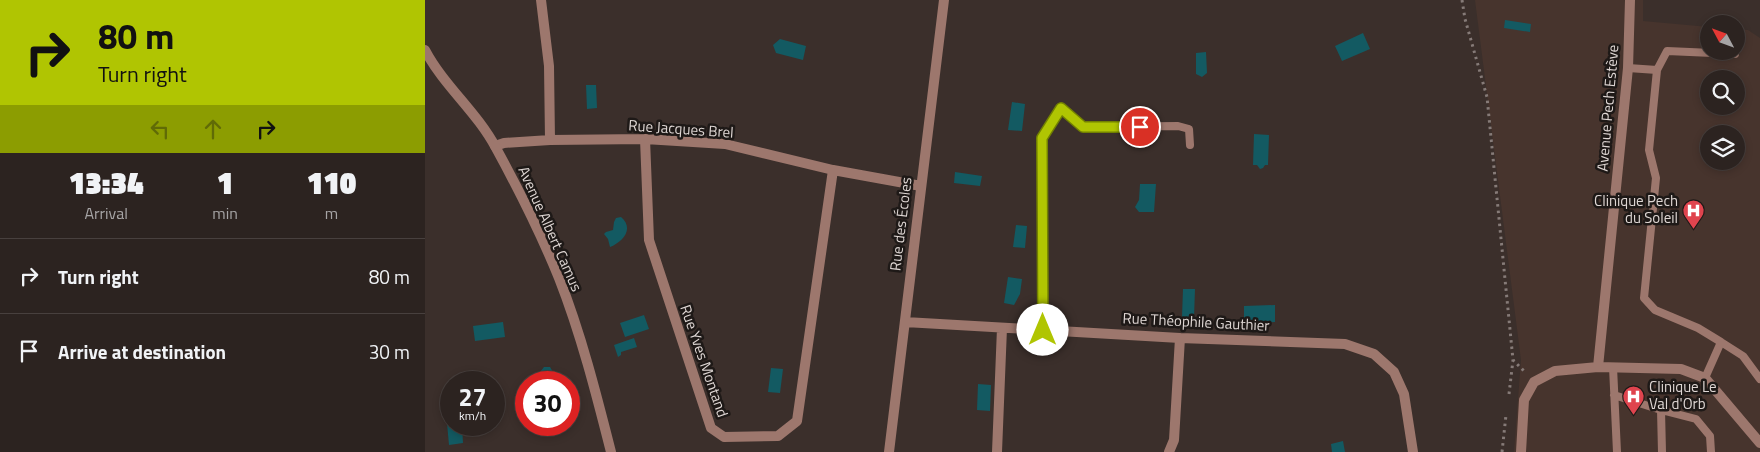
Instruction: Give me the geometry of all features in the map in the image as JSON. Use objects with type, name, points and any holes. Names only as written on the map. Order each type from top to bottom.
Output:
[{"type":"street","points":[[541,0],[549,66],[550,140]]},
{"type":"street","name":"Rue des Écoles","points":[[889,452],[944,0]]},
{"type":"street","name":"Avenue Pech Estève","points":[[1598,367],[1629,68],[1630,0]]},
{"type":"street","name":"Avenue Albert Camus","points":[[425,50],[429,64],[476,118],[495,146],[536,228],[559,278],[588,366],[611,452]]},
{"type":"street","points":[[1043,330],[1042,138],[1061,108]]},
{"type":"street","name":"Rue Jacques Brel","points":[[495,146],[550,140],[645,139],[725,144],[833,170],[921,186]]},
{"type":"street","name":"Rue Yves Montand","points":[[645,139],[649,240],[711,428],[724,437],[779,436],[797,420],[833,170]]},
{"type":"street","name":"Rue Théophile Gauthier","points":[[905,322],[1180,338],[1345,344],[1374,354],[1394,372],[1404,394],[1413,452]]},
{"type":"street","points":[[997,452],[1002,328]]},
{"type":"street","points":[[1169,452],[1174,440],[1180,338]]},
{"type":"street","points":[[1521,452],[1525,400],[1535,382],[1555,371],[1598,367],[1681,369],[1705,378],[1760,443]]},
{"type":"lane","points":[[1700,52],[1667,51],[1657,70],[1649,150],[1656,178],[1644,298],[1655,310],[1698,328],[1743,356],[1760,380]]},
{"type":"lane","points":[[1629,68],[1657,70]]},
{"type":"lane","points":[[1061,108],[1083,127],[1178,126],[1189,129],[1190,145]]},
{"type":"lane","points":[[1705,378],[1721,342]]},
{"type":"lane","points":[[1613,367],[1617,452]]},
{"type":"lane","points":[[1614,395],[1697,419],[1710,436],[1711,452]]},
{"type":"lane","points":[[1661,410],[1662,452]]},
{"type":"path","points":[[1462,0],[1465,19],[1487,97],[1513,360],[1535,382]]},
{"type":"shaded area","points":[[1475,0],[1643,0],[1643,21],[1700,26],[1700,60],[1745,60],[1745,30],[1748,30],[1760,38],[1760,452],[1514,452],[1521,360]]},
{"type":"water","points":[[1505,20],[1531,24],[1530,32],[1504,28]]},
{"type":"water","points":[[1363,33],[1370,49],[1342,61],[1335,46]]},
{"type":"water","points":[[780,39],[806,46],[803,60],[776,53],[773,45]]},
{"type":"water","points":[[1206,52],[1207,73],[1202,77],[1196,74],[1196,53]]},
{"type":"water","points":[[586,85],[596,85],[597,108],[587,109]]},
{"type":"water","points":[[1012,102],[1025,104],[1022,131],[1008,130]]},
{"type":"water","points":[[1254,134],[1269,135],[1268,165],[1260,169],[1257,165],[1253,165]]},
{"type":"water","points":[[955,172],[982,176],[980,186],[954,183]]},
{"type":"water","points":[[1140,184],[1156,184],[1154,212],[1139,212],[1135,207],[1139,200]]},
{"type":"water","points":[[621,217],[627,226],[627,230],[619,242],[610,247],[608,239],[604,234],[613,230],[616,218]]},
{"type":"water","points":[[1016,225],[1027,226],[1025,248],[1013,247]]},
{"type":"water","points":[[1008,277],[1022,279],[1020,294],[1014,305],[1004,303]]},
{"type":"water","points":[[1183,289],[1195,289],[1194,318],[1182,317]]},
{"type":"water","points":[[1275,305],[1275,322],[1244,323],[1244,306]]},
{"type":"water","points":[[644,315],[649,329],[625,337],[620,323]]},
{"type":"water","points":[[503,322],[505,337],[475,341],[473,326]]},
{"type":"water","points":[[634,338],[637,347],[621,352],[621,355],[618,357],[614,345]]},
{"type":"water","points":[[544,367],[550,367],[552,371],[541,371]]},
{"type":"water","points":[[771,368],[783,369],[780,393],[768,392]]},
{"type":"water","points":[[978,384],[991,385],[990,411],[977,410]]},
{"type":"water","points":[[448,436],[463,436],[463,443],[449,445]]},
{"type":"water","points":[[1343,441],[1345,452],[1332,452],[1331,444]]},
{"type":"place","name":"Clinique Pech du Soleil","points":[[1694,229]]},
{"type":"place","name":"Clinique Le Val d'Orb","points":[[1633,415]]},
{"type":"route","points":[[1043,330],[1042,138],[1061,108],[1083,127],[1140,127]]}]
